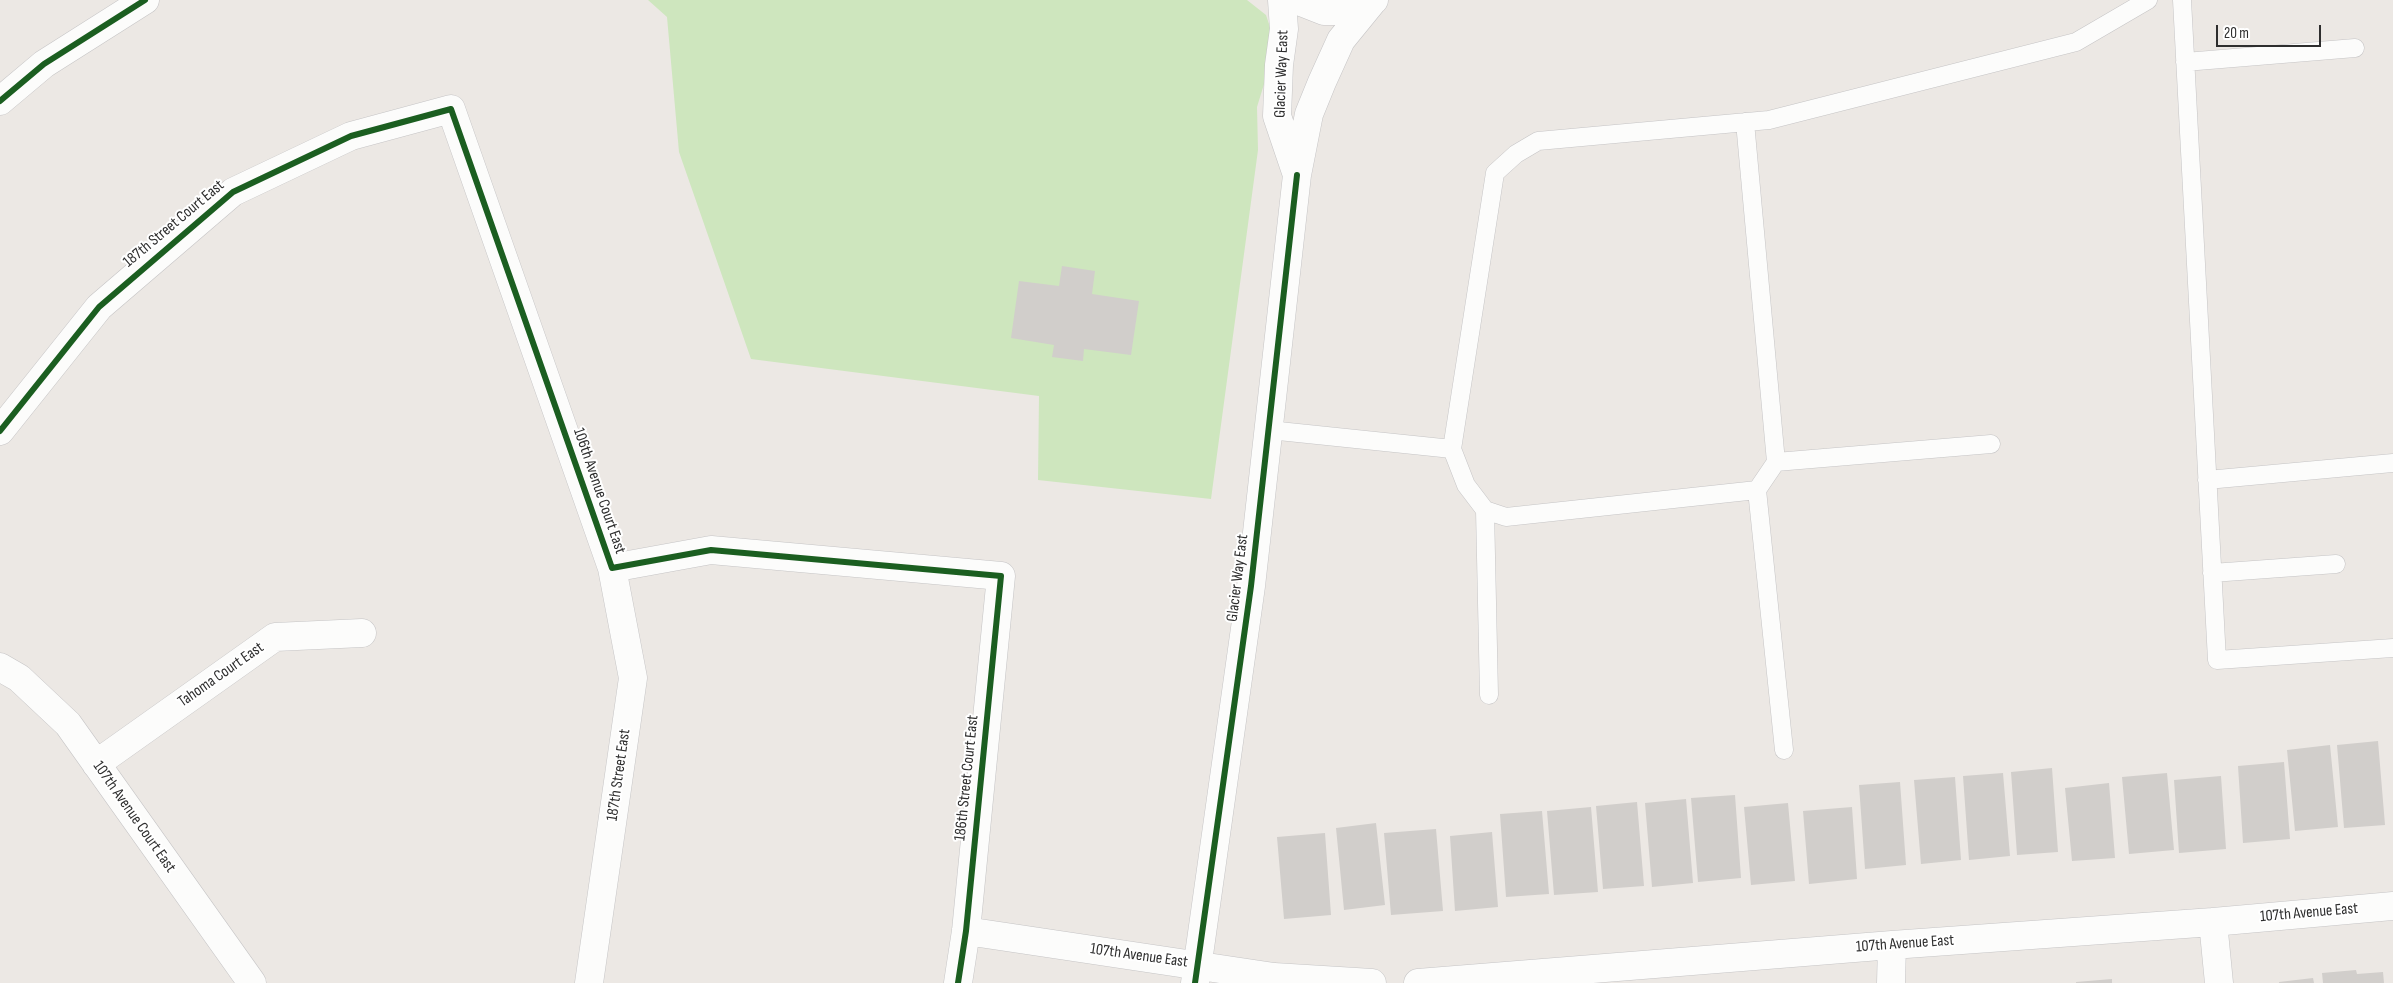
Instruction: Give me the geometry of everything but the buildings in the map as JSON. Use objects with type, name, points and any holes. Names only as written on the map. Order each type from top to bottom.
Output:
[{"type":"street","points":[[0,101],[44,64],[145,0]]},
{"type":"street","name":"Glacier Way East","points":[[1282,0],[1284,30],[1277,116],[1297,175]]},
{"type":"street","points":[[1296,0],[1324,11],[1349,11],[1373,1]]},
{"type":"street","name":"Glacier Way East","points":[[1196,974],[1251,586],[1270,430],[1297,175],[1309,114],[1322,82],[1341,40],[1373,1]]},
{"type":"street","name":"187th Street Court East","points":[[0,431],[99,307],[233,192],[351,136],[451,109]]},
{"type":"street","name":"106th Avenue Court East","points":[[451,109],[612,568],[711,550],[1001,576]]},
{"type":"street","name":"187th Street East","points":[[589,983],[633,678],[612,568]]},
{"type":"street","name":"186th Street Court East","points":[[958,983],[966,931],[1001,576]]},
{"type":"street","name":"Tahoma Court East","points":[[96,764],[275,637],[362,633]]},
{"type":"street","name":"107th Avenue Court East","points":[[0,667],[19,678],[68,724],[252,983]]},
{"type":"street","name":"107th Avenue East","points":[[1418,983],[1892,945],[2213,922],[2393,906]]},
{"type":"street","points":[[2213,922],[2218,983]]},
{"type":"street","name":"107th Avenue East","points":[[966,931],[1196,974],[1372,983]]},
{"type":"street","points":[[1891,983],[1892,945]]},
{"type":"lane","points":[[1757,490],[1506,517],[1485,510],[1466,485],[1452,448],[1495,173],[1516,154],[1538,141],[1769,120],[2076,42],[2148,0]]},
{"type":"lane","points":[[2182,0],[2217,660],[2393,648]]},
{"type":"lane","points":[[2185,62],[2355,48]]},
{"type":"lane","points":[[1746,122],[1776,462],[1757,490],[1784,750]]},
{"type":"lane","points":[[1270,430],[1452,448]]},
{"type":"lane","points":[[1776,462],[1991,444]]},
{"type":"lane","points":[[2207,480],[2393,463]]},
{"type":"lane","points":[[1485,510],[1489,694]]},
{"type":"lane","points":[[2212,573],[2336,564]]},
{"type":"green space","points":[[648,0],[1247,0],[1266,15],[1274,39],[1272,58],[1257,107],[1258,150],[1211,499],[1038,480],[1039,396],[751,359],[679,152],[667,17]]},
{"type":"cycle path","points":[[0,101],[44,64],[145,0]]},
{"type":"cycle path","points":[[0,431],[99,307],[233,192],[351,136],[451,109],[612,568],[711,550],[1001,576],[966,931],[958,983]]},
{"type":"cycle path","points":[[1195,983],[1251,586],[1297,175]]}]
